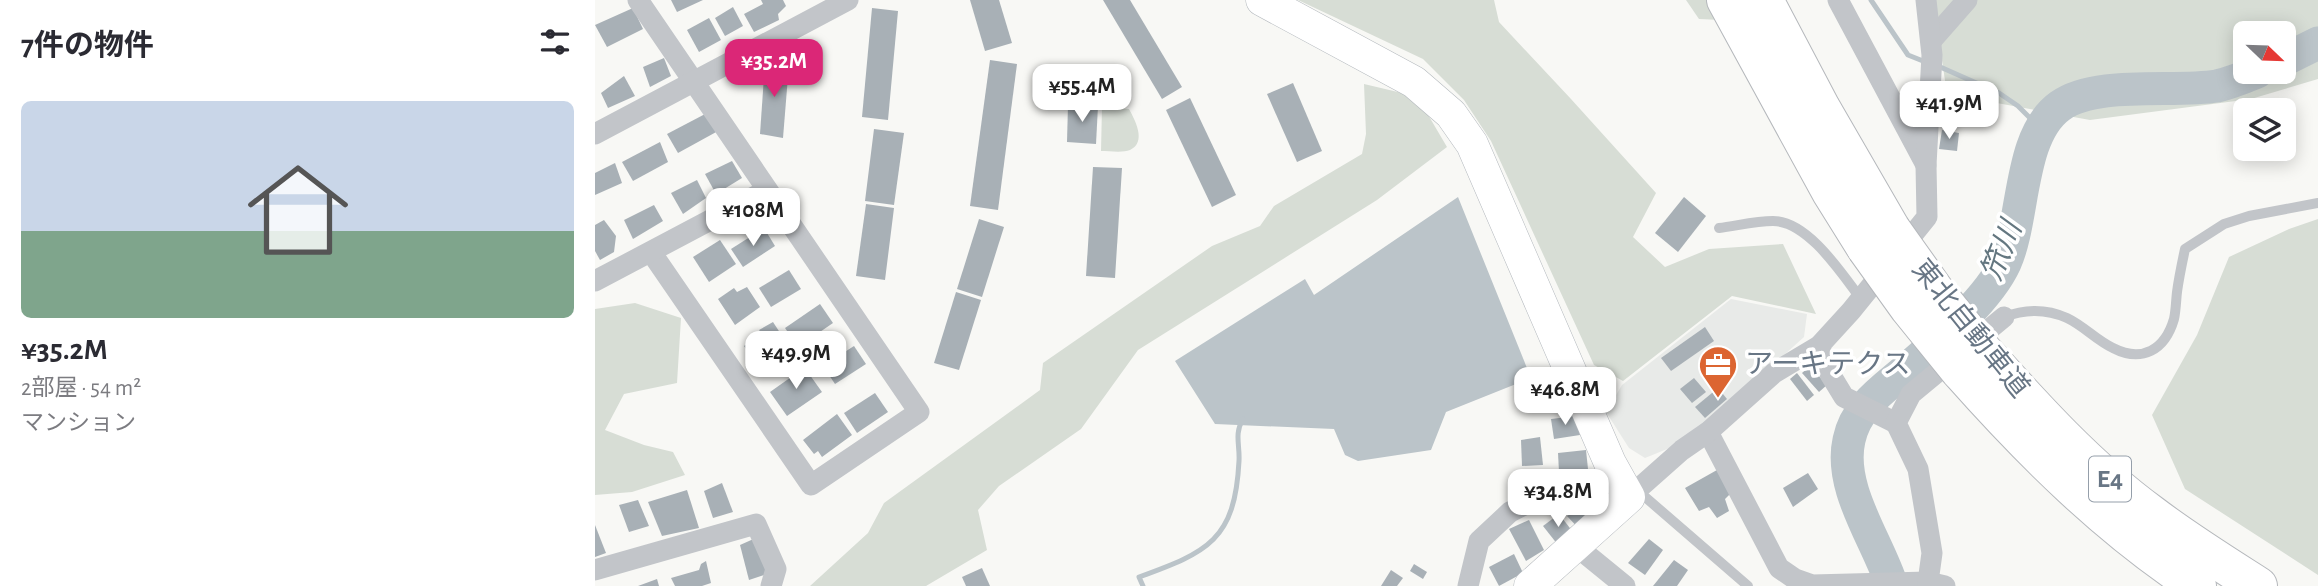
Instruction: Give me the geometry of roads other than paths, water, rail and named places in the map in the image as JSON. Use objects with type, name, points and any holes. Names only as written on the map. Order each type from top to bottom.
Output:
[{"type":"highway","name":"東北自動車道","points":[[1726,0],[1804,145],[1879,239],[1935,290],[1971,360],[2014,431],[2071,486],[2131,538],[2197,586]]},
{"type":"highway","name":"東北自動車道","points":[[1764,0],[1821,108],[1879,239]]},
{"type":"highway","name":"東北自動車道","points":[[1971,360],[2031,405],[2089,461],[2150,513],[2258,586]]},
{"type":"street","points":[[638,0],[919,412],[811,485],[651,252]]},
{"type":"street","points":[[595,134],[848,0]]},
{"type":"street","points":[[1262,0],[1414,82],[1451,114],[1472,144],[1610,463],[1633,493]]},
{"type":"street","points":[[1838,0],[1926,165]]},
{"type":"street","points":[[1530,586],[1682,450],[1709,432],[1775,373],[1819,346],[1927,218],[1926,165],[1931,57],[1926,0]]},
{"type":"street","points":[[1931,57],[1968,0]]},
{"type":"street","points":[[595,281],[767,190]]},
{"type":"street","points":[[1895,422],[1911,394],[2004,317]]},
{"type":"street","points":[[1709,432],[1779,568],[1795,579],[1812,585],[1928,584],[1932,553],[1918,469],[1895,422],[1845,397],[1830,374],[1819,346]]},
{"type":"street","points":[[1468,586],[1479,541],[1510,512],[1550,492],[1587,490],[1633,493]]},
{"type":"street","points":[[595,570],[756,524],[776,569],[771,586]]},
{"type":"street","points":[[1576,546],[1625,586]]},
{"type":"lane","points":[[2004,317],[2021,310],[2048,312],[2066,317],[2112,348],[2136,356],[2155,350],[2165,339],[2174,319],[2185,249],[2224,223],[2318,203]]},
{"type":"lane","points":[[1719,228],[1775,221],[1794,226],[1825,253],[1861,299]]},
{"type":"lane","points":[[1633,493],[1748,586]]},
{"type":"waterway","points":[[1871,0],[1908,55],[1928,63]]},
{"type":"waterway","name":"笊川","points":[[2296,54],[2318,43]]},
{"type":"waterway","points":[[1938,66],[1999,93],[2018,106],[2040,128]]},
{"type":"waterway","name":"笊川","points":[[1892,586],[1854,496],[1847,458],[1849,440],[1858,417],[1872,399],[1962,319],[1997,277],[2011,245],[2029,157],[2046,120],[2060,106],[2075,98],[2094,93],[2199,88],[2233,82]]},
{"type":"waterway","points":[[1143,586],[1139,577],[1200,550],[1224,526],[1236,488],[1238,435],[1243,419]]},
{"type":"place","name":"アーキテクス","points":[[1718,399]]}]
